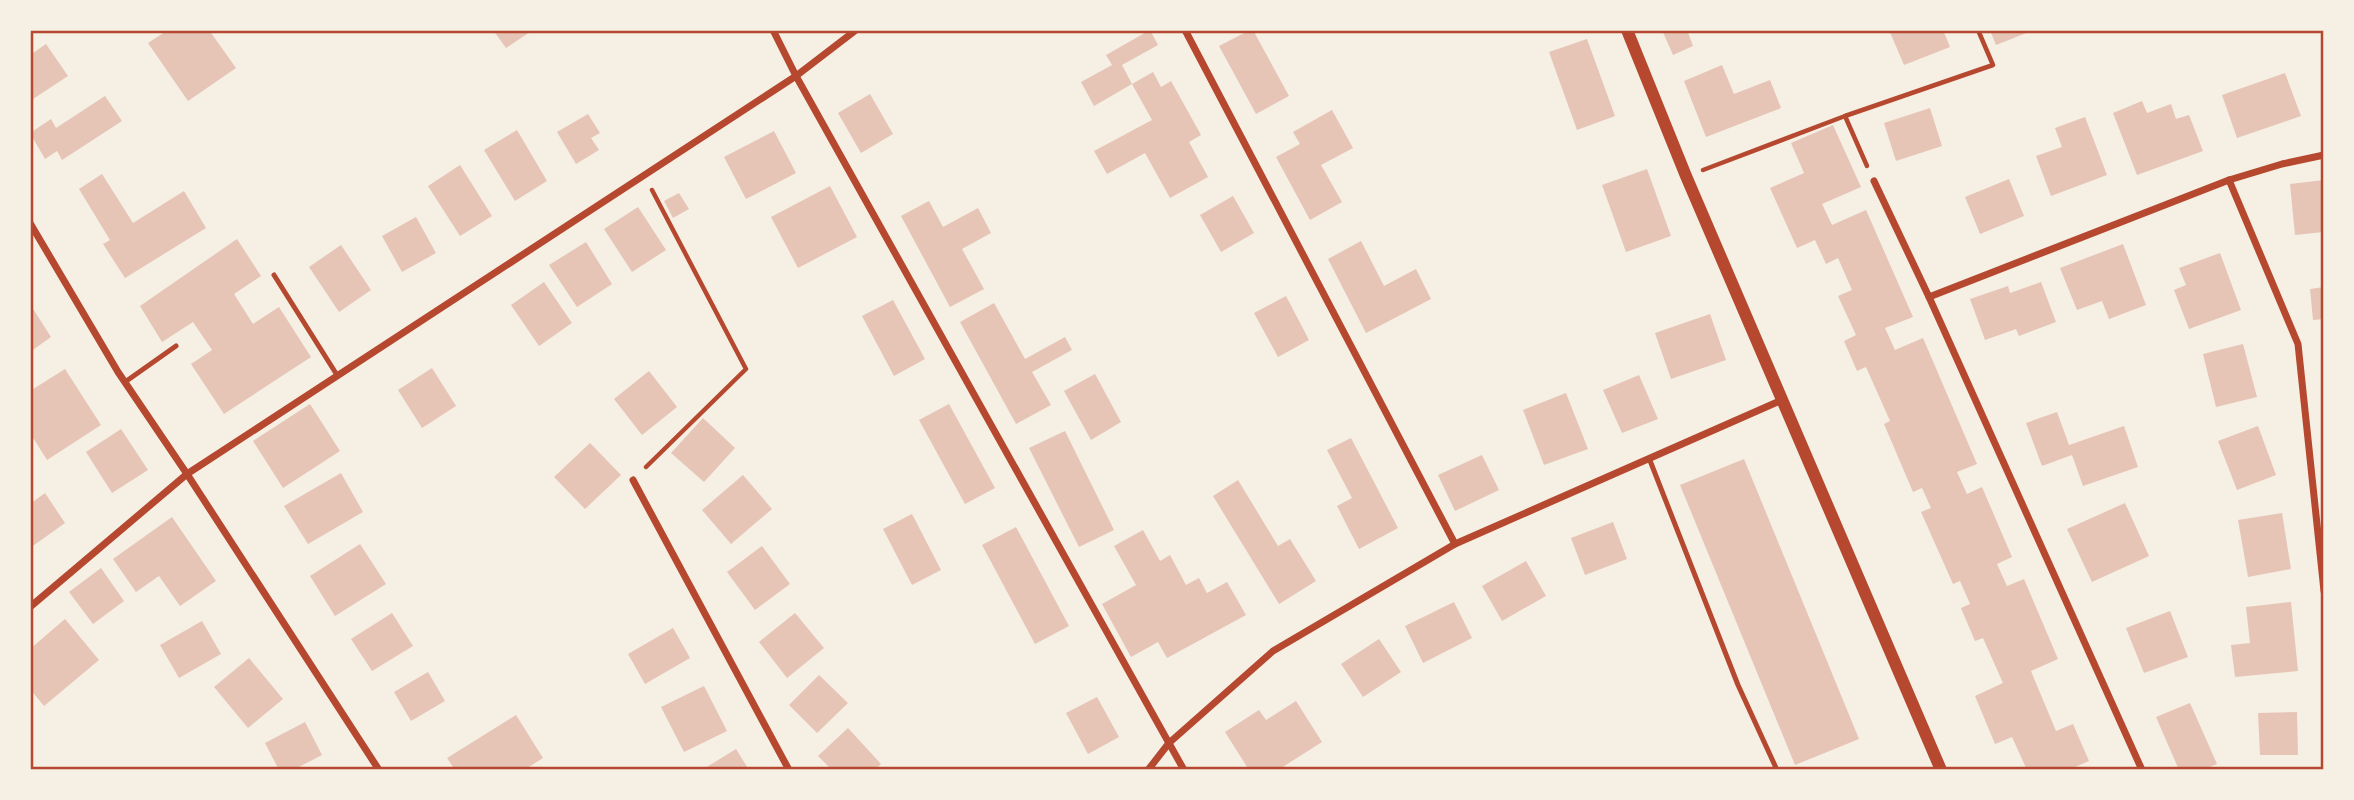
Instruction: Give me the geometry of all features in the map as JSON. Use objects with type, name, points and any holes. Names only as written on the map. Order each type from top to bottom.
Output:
[{"type":"street","points":[[773,30],[796,76],[1184,770]]},
{"type":"street","points":[[30,607],[187,474],[796,76],[856,30]]},
{"type":"street","points":[[1185,30],[1455,544]]},
{"type":"street","points":[[1627,30],[1686,176],[1941,770]]},
{"type":"street","points":[[1929,297],[2229,180],[2324,155]]},
{"type":"street","points":[[2229,180],[2298,344],[2324,592]]},
{"type":"street","points":[[1874,181],[2096,662],[2142,770]]},
{"type":"street","points":[[30,223],[125,382],[379,770]]},
{"type":"street","points":[[1148,770],[1169,743],[1273,651],[1455,544],[1782,400]]},
{"type":"street","points":[[633,480],[789,770]]},
{"type":"lane","points":[[274,275],[337,375]]},
{"type":"lane","points":[[125,382],[176,346]]},
{"type":"lane","points":[[1649,458],[1738,685],[1777,770]]},
{"type":"path","points":[[1686,176],[1845,116],[1993,65],[1978,30]]},
{"type":"path","points":[[1845,116],[1874,181]]},
{"type":"path","points":[[633,480],[746,369],[644,175]]},
{"type":"building","points":[[168,30],[209,30],[236,68],[188,101],[148,43]]},
{"type":"building","points":[[493,30],[533,30],[506,48]]},
{"type":"building","points":[[1150,30],[1158,45],[1122,65],[1132,84],[1094,106],[1081,82],[1112,65],[1106,55]]},
{"type":"building","points":[[1253,30],[1289,96],[1256,114],[1219,46]]},
{"type":"building","points":[[1662,30],[1687,30],[1693,46],[1673,55]]},
{"type":"building","points":[[1889,30],[1943,30],[1950,47],[1904,65]]},
{"type":"building","points":[[1990,30],[2034,30],[1996,45]]},
{"type":"building","points":[[1587,39],[1615,116],[1577,130],[1549,52]]},
{"type":"building","points":[[46,44],[68,76],[30,101],[30,55]]},
{"type":"building","points":[[1722,65],[1734,94],[1770,80],[1781,108],[1706,137],[1684,81]]},
{"type":"building","points":[[1153,72],[1161,87],[1171,81],[1201,135],[1189,142],[1208,177],[1170,198],[1145,153],[1107,174],[1094,151],[1152,120],[1132,84]]},
{"type":"building","points":[[2285,73],[2301,116],[2237,138],[2222,95]]},
{"type":"building","points":[[870,94],[893,134],[861,153],[838,113]]},
{"type":"building","points":[[105,96],[122,121],[62,160],[57,151],[45,159],[30,133],[51,119],[56,128]]},
{"type":"building","points":[[2142,101],[2147,113],[2171,104],[2176,119],[2189,115],[2203,151],[2137,175],[2113,113]]},
{"type":"building","points":[[1930,108],[1942,146],[1896,161],[1884,123]]},
{"type":"building","points":[[1332,110],[1353,148],[1321,165],[1342,202],[1310,220],[1276,157],[1300,144],[1293,132]]},
{"type":"building","points":[[588,114],[600,133],[591,138],[599,150],[576,164],[557,132]]},
{"type":"building","points":[[2085,117],[2107,175],[2051,196],[2036,156],[2062,147],[2055,128]]},
{"type":"building","points":[[1833,125],[1861,187],[1822,204],[1832,225],[1866,210],[1913,317],[1885,328],[1895,350],[1923,338],[1977,464],[1957,472],[1967,494],[1982,487],[2012,557],[1997,564],[2007,586],[2024,579],[2058,659],[2031,671],[2056,731],[2073,724],[2089,761],[2068,770],[2027,770],[2012,737],[1995,744],[1975,696],[2003,683],[1983,638],[1975,641],[1961,608],[1970,604],[1960,581],[1953,584],[1921,512],[1931,508],[1922,488],[1913,492],[1884,424],[1890,421],[1866,367],[1857,371],[1844,341],[1856,335],[1838,296],[1852,290],[1838,258],[1826,264],[1815,240],[1797,248],[1770,188],[1804,173],[1791,143]]},
{"type":"building","points":[[517,130],[547,181],[515,201],[484,150]]},
{"type":"building","points":[[774,131],[796,173],[746,199],[724,157]]},
{"type":"building","points":[[460,165],[492,216],[460,236],[428,186]]},
{"type":"building","points":[[1647,169],[1671,236],[1626,252],[1602,185]]},
{"type":"building","points":[[102,174],[133,223],[184,191],[206,228],[125,278],[103,244],[110,240],[79,189]]},
{"type":"building","points":[[2009,179],[2024,216],[1980,234],[1965,197]]},
{"type":"building","points":[[2324,180],[2324,232],[2295,235],[2290,184]]},
{"type":"building","points":[[830,186],[857,237],[798,268],[771,217]]},
{"type":"building","points":[[679,193],[689,209],[673,218],[664,201]]},
{"type":"building","points":[[1233,196],[1254,233],[1221,252],[1200,215]]},
{"type":"building","points":[[929,201],[943,227],[978,208],[991,233],[962,249],[984,289],[950,307],[901,216]]},
{"type":"building","points":[[638,207],[666,250],[632,272],[604,229]]},
{"type":"building","points":[[416,217],[436,253],[402,272],[382,236]]},
{"type":"building","points":[[237,239],[261,276],[234,294],[253,324],[279,307],[311,357],[224,414],[191,364],[212,350],[193,322],[162,342],[140,306]]},
{"type":"building","points":[[1361,241],[1384,286],[1416,269],[1431,299],[1366,333],[1328,259]]},
{"type":"building","points":[[586,242],[612,284],[577,307],[549,265]]},
{"type":"building","points":[[2123,244],[2146,305],[2109,319],[2102,301],[2077,310],[2060,268]]},
{"type":"building","points":[[341,245],[371,290],[339,312],[309,267]]},
{"type":"building","points":[[2220,253],[2241,310],[2189,329],[2174,290],[2186,285],[2179,268]]},
{"type":"building","points":[[544,282],[572,323],[539,346],[511,305]]},
{"type":"building","points":[[2041,282],[2056,322],[2019,336],[2016,329],[1985,340],[1970,299],[2008,286],[2010,293]]},
{"type":"building","points":[[2324,287],[2324,319],[2313,320],[2310,289]]},
{"type":"building","points":[[1286,296],[1309,340],[1278,357],[1254,313]]},
{"type":"building","points":[[893,300],[925,359],[894,376],[862,316]]},
{"type":"building","points":[[994,303],[1025,359],[1065,337],[1072,350],[1032,372],[1051,405],[1016,424],[960,322]]},
{"type":"building","points":[[30,304],[51,337],[30,352]]},
{"type":"building","points":[[1710,314],[1726,360],[1671,379],[1655,333]]},
{"type":"building","points":[[2243,344],[2257,397],[2216,407],[2203,354]]},
{"type":"building","points":[[432,368],[456,406],[422,428],[398,390]]},
{"type":"building","points":[[65,369],[101,425],[47,460],[30,433],[30,391]]},
{"type":"building","points":[[649,371],[677,407],[642,435],[614,399]]},
{"type":"building","points":[[1095,374],[1121,422],[1091,440],[1064,391]]},
{"type":"building","points":[[1639,375],[1658,419],[1622,433],[1603,390]]},
{"type":"building","points":[[1566,393],[1588,449],[1544,465],[1523,410]]},
{"type":"building","points":[[310,404],[340,451],[283,488],[253,441]]},
{"type":"building","points":[[949,404],[995,488],[965,504],[919,420]]},
{"type":"building","points":[[2057,412],[2069,445],[2124,426],[2138,467],[2083,486],[2072,455],[2042,466],[2026,423]]},
{"type":"building","points":[[703,418],[735,448],[704,482],[671,453]]},
{"type":"building","points":[[2258,426],[2276,475],[2237,490],[2218,441]]},
{"type":"building","points":[[121,429],[148,470],[112,493],[86,452]]},
{"type":"building","points":[[1065,431],[1114,530],[1079,547],[1029,448]]},
{"type":"building","points":[[1351,438],[1398,528],[1359,549],[1337,506],[1352,498],[1327,450]]},
{"type":"building","points":[[590,443],[621,475],[585,509],[554,477]]},
{"type":"building","points":[[1482,455],[1499,490],[1455,511],[1438,475]]},
{"type":"building","points":[[1744,459],[1859,739],[1795,765],[1680,485]]},
{"type":"building","points":[[341,473],[363,512],[308,544],[284,506]]},
{"type":"building","points":[[743,475],[772,509],[731,544],[702,510]]},
{"type":"building","points":[[1238,480],[1278,546],[1290,539],[1316,581],[1279,604],[1213,496]]},
{"type":"building","points":[[45,493],[65,523],[30,548],[30,504]]},
{"type":"building","points":[[2125,503],[2149,556],[2092,582],[2067,529]]},
{"type":"building","points":[[2282,513],[2291,569],[2248,577],[2238,520]]},
{"type":"building","points":[[912,514],[941,570],[912,585],[883,529]]},
{"type":"building","points":[[172,517],[216,581],[180,606],[159,576],[136,592],[113,559]]},
{"type":"building","points":[[1613,522],[1627,559],[1585,575],[1571,538]]},
{"type":"building","points":[[1016,527],[1069,626],[1035,644],[982,545]]},
{"type":"building","points":[[1143,530],[1160,561],[1170,555],[1186,585],[1199,578],[1207,593],[1227,582],[1246,615],[1167,658],[1158,642],[1131,657],[1102,604],[1136,585],[1114,546]]},
{"type":"building","points":[[360,544],[386,584],[335,616],[310,576]]},
{"type":"building","points":[[762,546],[790,584],[755,610],[727,572]]},
{"type":"building","points":[[1526,561],[1546,596],[1502,621],[1482,586]]},
{"type":"building","points":[[101,568],[124,601],[93,624],[69,592]]},
{"type":"building","points":[[1454,602],[1472,638],[1423,663],[1405,626]]},
{"type":"building","points":[[2291,602],[2298,671],[2235,677],[2231,645],[2250,643],[2246,607]]},
{"type":"building","points":[[2170,611],[2188,657],[2144,673],[2126,628]]},
{"type":"building","points":[[392,613],[413,646],[372,671],[351,639]]},
{"type":"building","points":[[795,613],[824,648],[787,678],[759,642]]},
{"type":"building","points":[[65,619],[99,660],[44,706],[30,689],[30,649]]},
{"type":"building","points":[[202,621],[221,654],[179,678],[160,645]]},
{"type":"building","points":[[673,628],[690,658],[645,684],[628,654]]},
{"type":"building","points":[[1379,639],[1401,672],[1363,697],[1341,664]]},
{"type":"building","points":[[249,658],[283,699],[248,728],[214,687]]},
{"type":"building","points":[[428,672],[445,701],[411,721],[394,692]]},
{"type":"building","points":[[819,675],[848,703],[817,733],[789,705]]},
{"type":"building","points":[[704,686],[727,731],[684,752],[661,707]]},
{"type":"building","points":[[1097,697],[1119,737],[1088,754],[1066,713]]},
{"type":"building","points":[[1296,701],[1322,742],[1278,770],[1249,770],[1225,732],[1259,710],[1266,720]]},
{"type":"building","points":[[2190,703],[2217,764],[2202,770],[2179,770],[2156,717]]},
{"type":"building","points":[[2297,712],[2298,755],[2260,755],[2258,713]]},
{"type":"building","points":[[516,715],[543,758],[524,770],[455,770],[447,758]]},
{"type":"building","points":[[305,722],[322,755],[293,770],[279,770],[265,743]]},
{"type":"building","points":[[848,728],[881,764],[874,770],[832,770],[818,756]]},
{"type":"building","points":[[736,749],[749,770],[702,770]]}]
